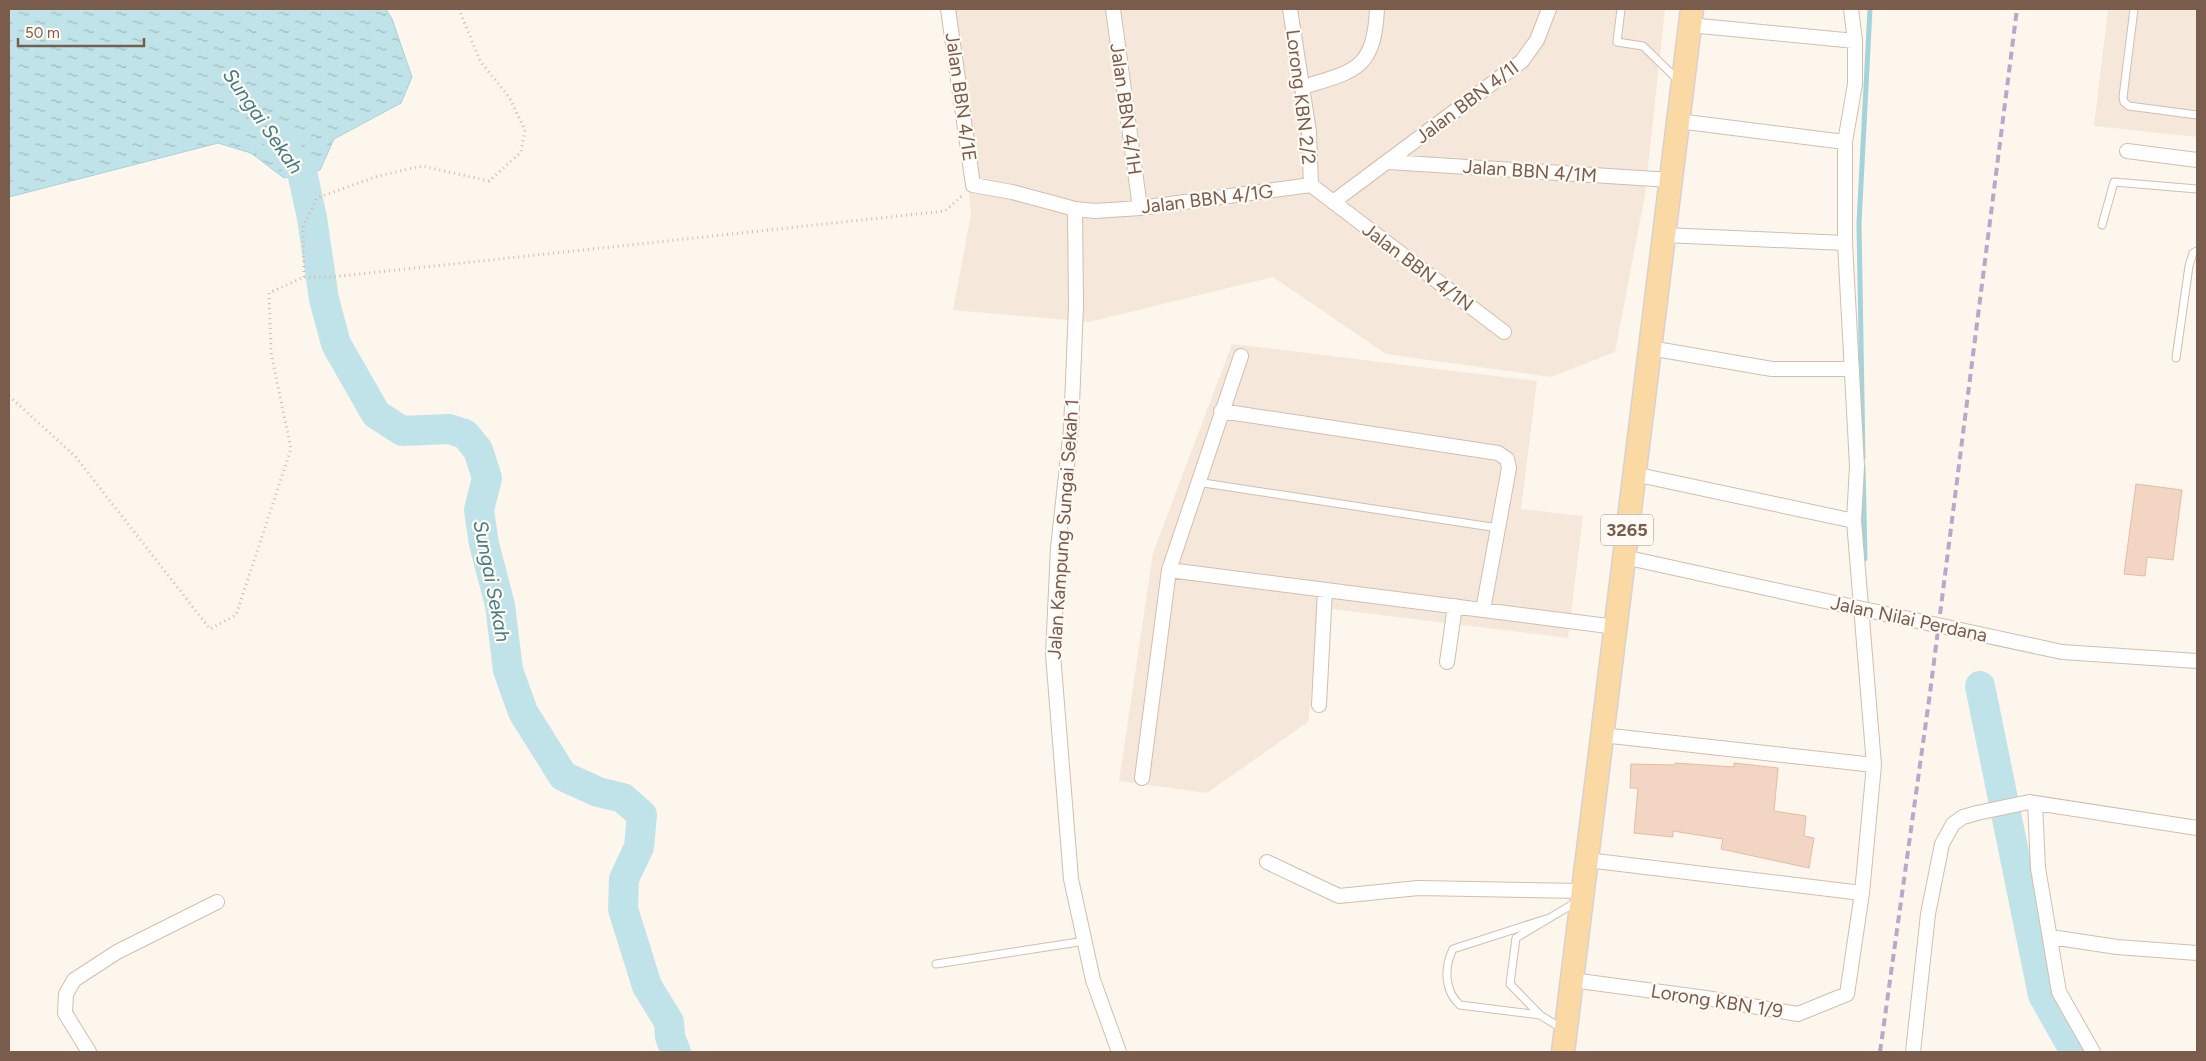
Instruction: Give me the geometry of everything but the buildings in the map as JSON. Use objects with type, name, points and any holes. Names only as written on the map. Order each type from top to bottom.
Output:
[{"type":"main road","name":"3265","points":[[1564,1042],[1691,17]]},
{"type":"street","name":"Jalan BBN 4/1E","points":[[948,9],[973,185]]},
{"type":"street","name":"Jalan BBN 4/1H","points":[[1113,9],[1140,208]]},
{"type":"street","name":"Lorong KBN 2/2","points":[[1290,9],[1309,132],[1311,185]]},
{"type":"street","points":[[1303,87],[1347,73],[1365,60],[1376,30],[1377,9]]},
{"type":"street","name":"Jalan BBN 4/1I","points":[[1332,202],[1389,162],[1522,61],[1538,40],[1549,9]]},
{"type":"street","points":[[1587,860],[1862,893],[1874,765],[1854,521],[1857,466],[1845,243],[1845,142],[1855,84],[1855,41],[1851,9]]},
{"type":"street","points":[[1691,17],[1855,41]]},
{"type":"street","points":[[1678,121],[1845,142]]},
{"type":"street","points":[[2127,151],[2197,160]]},
{"type":"street","name":"Jalan BBN 4/1M","points":[[1389,162],[1671,180]]},
{"type":"street","name":"Jalan BBN 4/1G","points":[[973,185],[1012,192],[1075,209],[1095,211],[1140,208],[1311,185]]},
{"type":"street","points":[[1311,185],[1332,202]]},
{"type":"street","name":"Jalan BBN 4/1N","points":[[1332,202],[1504,332]]},
{"type":"street","name":"Jalan Kampung Sungai Sekah 1","points":[[1075,209],[1076,306],[1071,429],[1058,548],[1052,654],[1071,878],[1093,980],[1119,1052]]},
{"type":"street","points":[[1664,235],[1845,243]]},
{"type":"street","points":[[1650,348],[1772,369],[1852,369]]},
{"type":"street","points":[[1142,778],[1169,570],[1197,482],[1241,356]]},
{"type":"street","points":[[1221,411],[1498,453],[1507,459],[1509,468],[1483,610]]},
{"type":"street","points":[[1634,474],[1854,521]]},
{"type":"street","name":"Jalan Nilai Perdana","points":[[1624,557],[2062,652],[2197,662]]},
{"type":"street","points":[[1169,570],[1616,626]]},
{"type":"street","points":[[1319,705],[1325,590]]},
{"type":"street","points":[[1447,662],[1455,606]]},
{"type":"street","points":[[1602,735],[1874,765]]},
{"type":"street","points":[[2032,802],[2038,868],[2059,992],[2093,1052]]},
{"type":"street","points":[[1913,1052],[1928,914],[1942,844],[1953,824],[1963,817],[1977,813],[2032,802],[2197,828]]},
{"type":"street","points":[[1267,862],[1339,896],[1418,888],[1582,894]]},
{"type":"street","name":"Lorong KBN 1/9","points":[[1572,980],[1706,998],[1798,1014],[1847,994],[1862,893]]},
{"type":"street","points":[[89,1052],[65,1013],[66,994],[74,980],[117,952],[217,902]]},
{"type":"street","points":[[2051,937],[2117,947],[2197,953]]},
{"type":"lane","points":[[1622,9],[1616,42],[1643,46],[1682,85]]},
{"type":"lane","points":[[2134,9],[2122,97],[2124,102],[2129,106],[2197,115]]},
{"type":"lane","points":[[2102,225],[2114,182],[2197,189]]},
{"type":"lane","points":[[2176,358],[2189,266],[2193,253],[2197,251]]},
{"type":"lane","points":[[1197,482],[1498,528]]},
{"type":"lane","points":[[1564,1042],[1510,984],[1516,938],[1582,894]]},
{"type":"lane","points":[[1540,1015],[1460,1005],[1449,992],[1447,980],[1453,949],[1546,919]]},
{"type":"lane","points":[[936,964],[1085,941]]},
{"type":"path","points":[[304,277],[303,226],[316,198],[378,176],[422,166],[488,181],[521,152],[525,130],[509,97],[480,61],[459,9]]},
{"type":"path","points":[[9,396],[75,456],[210,628],[236,615],[291,449],[271,353],[269,293],[304,277],[332,278],[945,211],[973,185]]},
{"type":"shaded area","points":[[952,9],[1665,9],[1645,195],[1615,352],[1551,377],[1386,354],[1273,277],[1089,322],[953,310],[971,214]]},
{"type":"shaded area","points":[[2108,9],[2197,9],[2197,137],[2094,126]]},
{"type":"shaded area","points":[[1232,344],[1537,381],[1521,509],[1583,516],[1568,638],[1323,608],[1308,722],[1207,793],[1119,781],[1153,553]]},
{"type":"water","points":[[9,9],[386,9],[392,19],[412,77],[401,103],[334,139],[320,170],[284,178],[251,153],[218,143],[9,197]]},
{"type":"waterway","points":[[1863,458],[1859,223],[1870,9]]},
{"type":"waterway","name":"Sungai Sekah","points":[[279,141],[302,172],[312,218],[324,299],[336,344],[376,414],[402,431],[449,429],[465,434],[478,450],[487,478],[479,510],[484,544],[500,605],[508,670],[523,712],[563,776],[598,792],[623,798],[642,815],[639,847],[624,879],[623,909],[647,986],[669,1022],[670,1037],[676,1052]]},
{"type":"waterway","points":[[1863,466],[1865,559]]},
{"type":"waterway","points":[[1980,686],[2043,995],[2075,1052]]},
{"type":"railway","points":[[1880,1052],[1930,693],[2017,9]]}]
